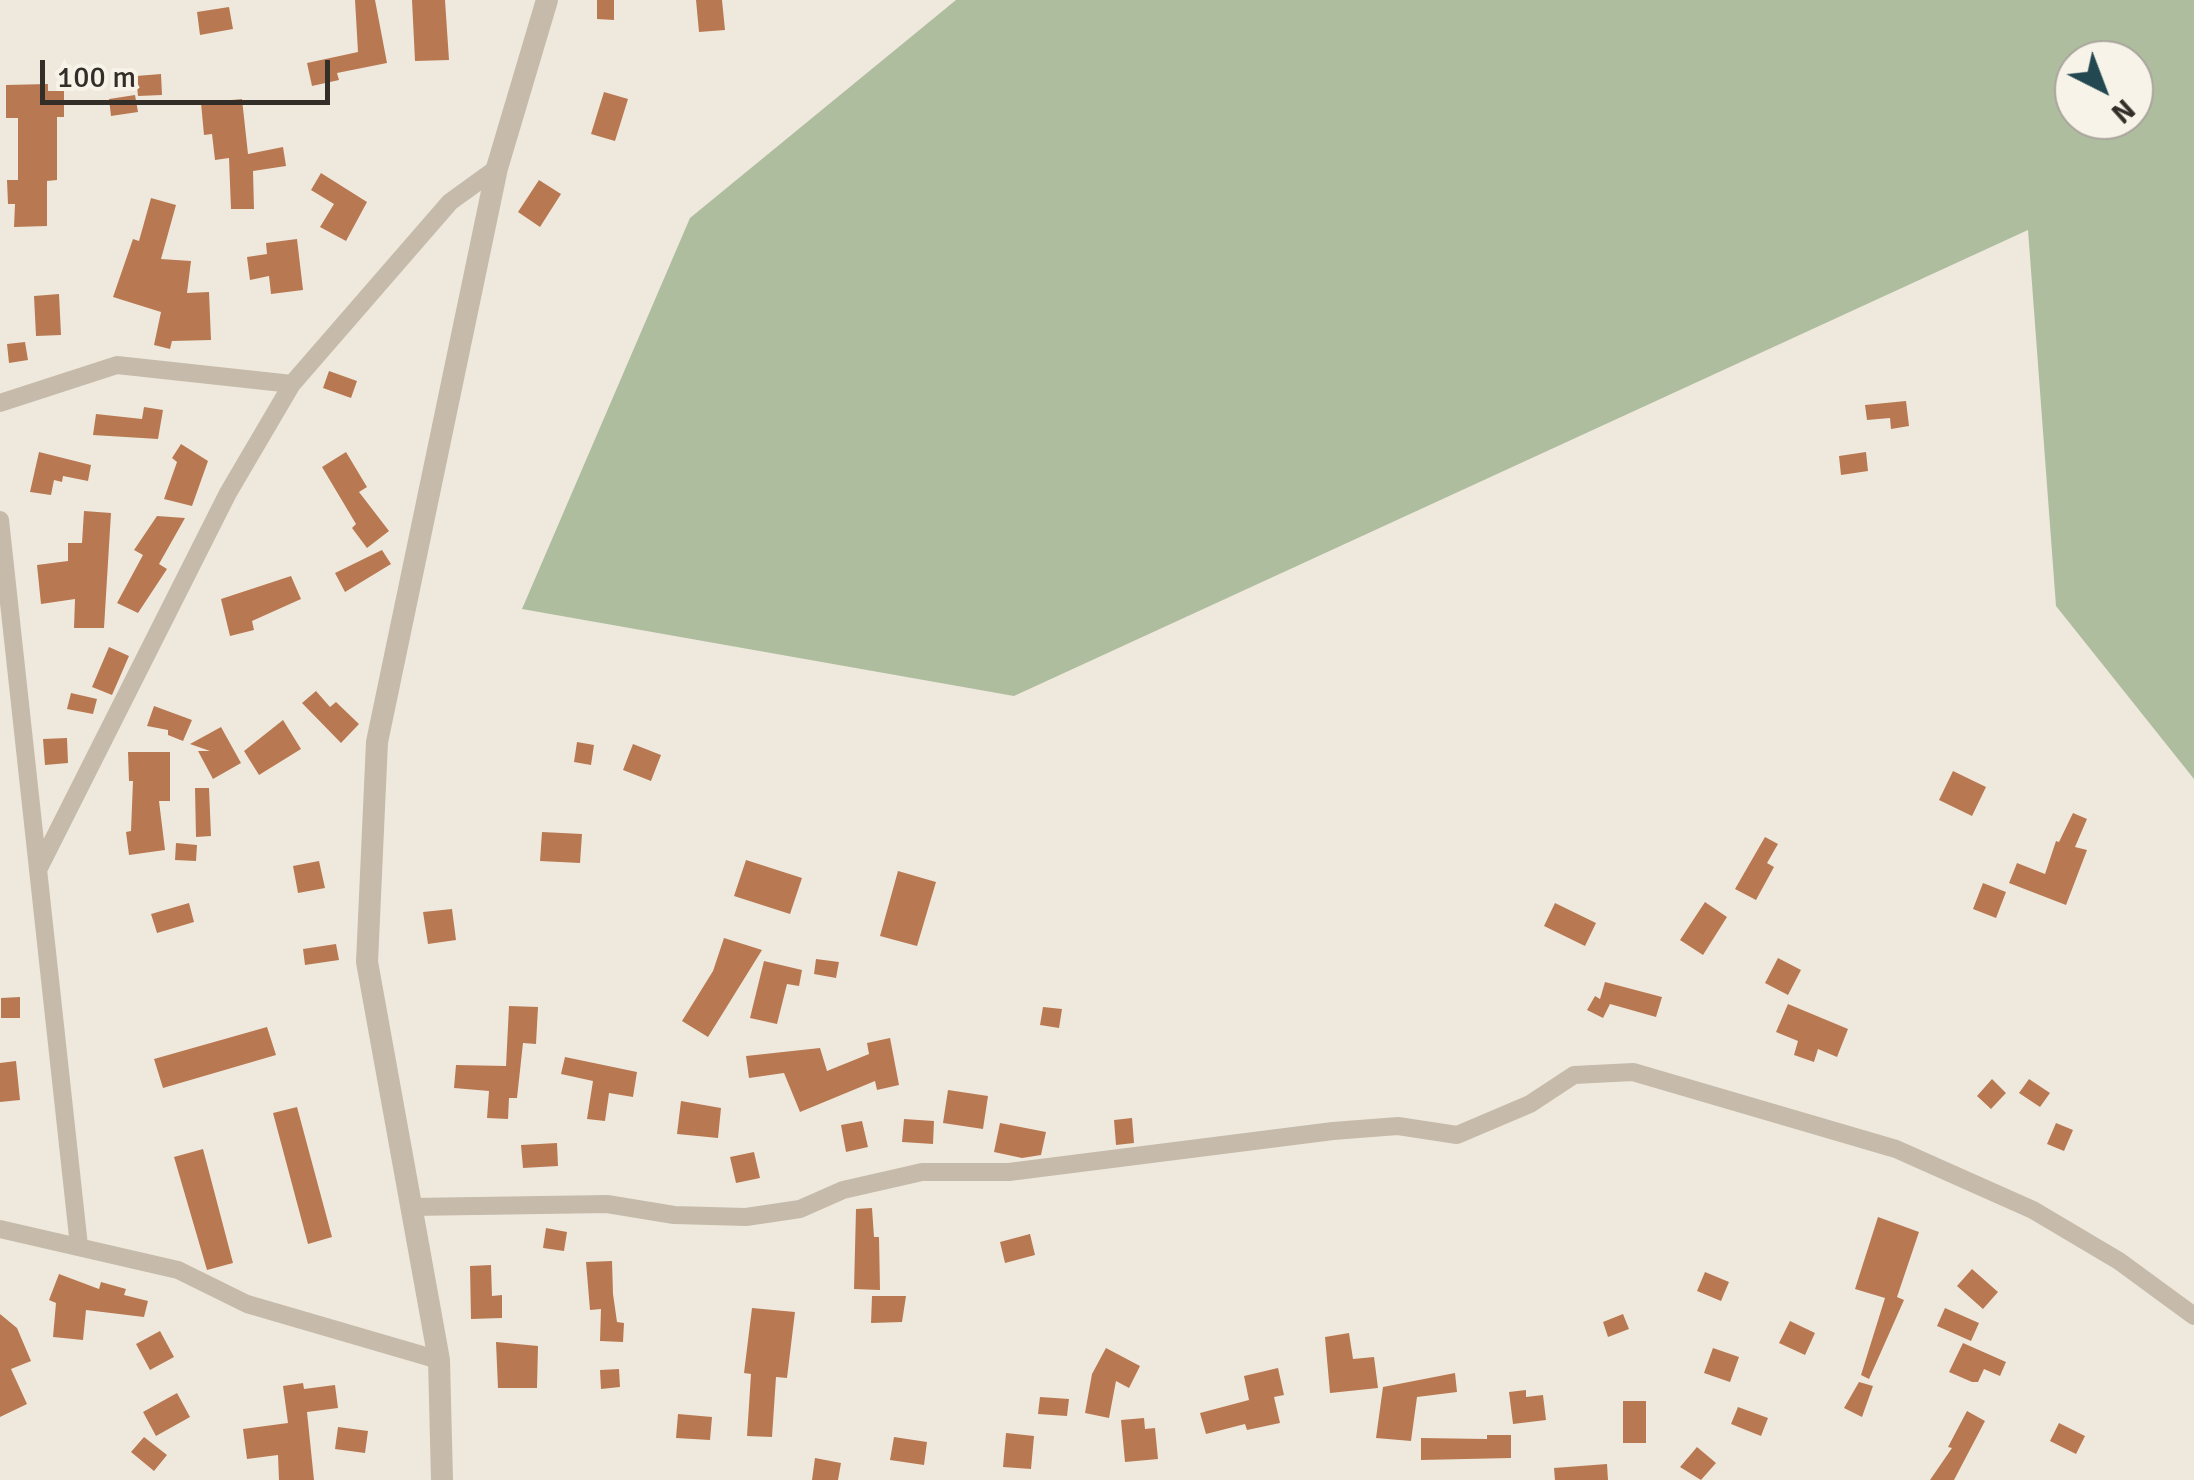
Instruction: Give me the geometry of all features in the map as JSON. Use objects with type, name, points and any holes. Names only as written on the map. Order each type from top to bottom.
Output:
[{"type":"street","points":[[442,1480],[439,1360],[367,962],[371,815],[378,742],[497,168],[547,0]]},
{"type":"street","points":[[38,870],[228,493],[292,384],[450,202],[497,168]]},
{"type":"street","points":[[0,403],[116,364],[292,384]]},
{"type":"street","points":[[0,520],[79,1246]]},
{"type":"street","points":[[411,1207],[607,1204],[674,1215],[746,1217],[800,1210],[843,1190],[922,1172],[1009,1172],[1332,1130],[1398,1126],[1457,1135],[1530,1104],[1574,1074],[1633,1072],[1896,1149],[2032,1210],[2119,1261],[2194,1316]]},
{"type":"street","points":[[0,1229],[178,1270],[247,1304],[439,1360]]},
{"type":"green space","points":[[956,0],[2194,0],[2194,779],[2056,606],[2028,230],[1014,696],[522,609],[690,218]]},
{"type":"building","points":[[355,0],[375,0],[387,63],[337,73],[339,80],[312,86],[307,63],[358,52]]},
{"type":"building","points":[[412,0],[445,0],[449,60],[415,61]]},
{"type":"building","points":[[597,0],[614,0],[614,20],[597,19]]},
{"type":"building","points":[[696,0],[722,0],[725,30],[699,32]]},
{"type":"building","points":[[229,7],[233,29],[200,35],[197,12]]},
{"type":"building","points":[[161,74],[162,95],[138,96],[136,76]]},
{"type":"building","points":[[48,84],[48,91],[64,91],[64,117],[57,117],[57,180],[47,181],[47,226],[14,227],[15,204],[8,204],[7,180],[18,180],[18,118],[6,118],[6,85]]},
{"type":"building","points":[[604,92],[628,99],[615,141],[591,134]]},
{"type":"building","points":[[135,95],[138,112],[111,116],[109,99]]},
{"type":"building","points":[[242,99],[248,154],[283,147],[286,166],[253,171],[254,209],[231,209],[229,158],[215,160],[212,134],[204,135],[201,103]]},
{"type":"building","points":[[321,173],[367,202],[346,241],[320,227],[334,204],[311,190]]},
{"type":"building","points":[[539,180],[561,194],[540,227],[518,212]]},
{"type":"building","points":[[151,198],[176,205],[161,259],[191,261],[187,293],[209,292],[211,340],[172,341],[170,349],[154,345],[161,312],[113,297],[133,239],[139,241]]},
{"type":"building","points":[[297,239],[303,290],[271,294],[269,276],[250,280],[247,257],[267,254],[266,243]]},
{"type":"building","points":[[59,294],[61,335],[36,336],[34,296]]},
{"type":"building","points":[[25,342],[28,360],[9,363],[7,344]]},
{"type":"building","points":[[329,371],[357,381],[351,398],[323,388]]},
{"type":"building","points":[[1906,401],[1909,426],[1891,429],[1890,418],[1867,420],[1865,405]]},
{"type":"building","points":[[144,407],[163,410],[158,439],[93,435],[96,414],[142,419]]},
{"type":"building","points":[[181,444],[208,461],[192,506],[164,499],[177,462],[172,458]]},
{"type":"building","points":[[39,452],[91,465],[88,481],[63,476],[62,482],[54,480],[51,495],[30,492]]},
{"type":"building","points":[[346,452],[367,487],[359,492],[389,531],[367,548],[352,528],[356,524],[322,467]]},
{"type":"building","points":[[1866,452],[1868,471],[1841,475],[1839,456]]},
{"type":"building","points":[[84,511],[111,513],[104,628],[74,628],[75,599],[41,604],[37,565],[68,561],[68,543],[82,543]]},
{"type":"building","points":[[157,516],[185,518],[159,564],[167,569],[138,613],[117,603],[143,555],[134,550]]},
{"type":"building","points":[[382,550],[391,564],[345,592],[335,573]]},
{"type":"building","points":[[291,576],[301,599],[252,621],[254,630],[230,636],[221,599]]},
{"type":"building","points":[[109,647],[129,656],[112,695],[92,687]]},
{"type":"building","points":[[316,691],[330,707],[336,702],[359,724],[341,743],[302,703]]},
{"type":"building","points":[[71,693],[97,699],[93,714],[67,709]]},
{"type":"building","points":[[154,706],[192,720],[183,741],[168,735],[168,730],[147,726]]},
{"type":"building","points":[[283,720],[301,749],[259,775],[244,751]]},
{"type":"building","points":[[221,727],[241,763],[213,779],[198,751],[210,751],[190,744]]},
{"type":"building","points":[[67,738],[68,763],[45,765],[43,739]]},
{"type":"building","points":[[577,742],[594,745],[591,765],[574,762]]},
{"type":"building","points":[[633,744],[661,755],[651,781],[623,770]]},
{"type":"building","points":[[128,752],[170,752],[170,801],[159,801],[165,850],[129,855],[126,832],[131,831],[133,781],[129,781]]},
{"type":"building","points":[[1953,771],[1986,787],[1972,816],[1939,800]]},
{"type":"building","points":[[195,788],[209,788],[211,836],[196,837]]},
{"type":"building","points":[[2073,813],[2087,819],[2075,847],[2087,850],[2066,905],[2009,883],[2017,863],[2045,874],[2056,841],[2059,842]]},
{"type":"building","points":[[542,832],[582,834],[580,863],[540,861]]},
{"type":"building","points":[[1765,837],[1778,844],[1767,863],[1774,867],[1756,900],[1735,889]]},
{"type":"building","points":[[176,843],[197,845],[196,861],[175,860]]},
{"type":"building","points":[[746,860],[802,878],[790,914],[734,896]]},
{"type":"building","points":[[319,861],[325,888],[298,893],[293,866]]},
{"type":"building","points":[[898,871],[936,882],[917,946],[880,936]]},
{"type":"building","points":[[1983,883],[2006,892],[1996,918],[1973,909]]},
{"type":"building","points":[[1705,902],[1727,917],[1703,955],[1680,940]]},
{"type":"building","points":[[189,903],[194,922],[157,933],[151,914]]},
{"type":"building","points":[[1555,903],[1596,923],[1585,946],[1544,926]]},
{"type":"building","points":[[452,909],[456,940],[428,944],[423,912]]},
{"type":"building","points":[[724,938],[762,950],[708,1037],[682,1021],[713,971]]},
{"type":"building","points":[[336,944],[339,960],[305,965],[303,949]]},
{"type":"building","points":[[1778,958],[1801,970],[1788,995],[1765,983]]},
{"type":"building","points":[[816,959],[839,962],[836,978],[814,974]]},
{"type":"building","points":[[764,961],[802,970],[799,986],[787,984],[777,1024],[750,1018]]},
{"type":"building","points":[[1605,982],[1662,997],[1656,1017],[1610,1004],[1603,1018],[1587,1010],[1595,996],[1600,999]]},
{"type":"building","points":[[20,997],[20,1018],[1,1018],[1,998]]},
{"type":"building","points":[[1788,1004],[1848,1029],[1837,1057],[1818,1049],[1814,1062],[1794,1055],[1798,1041],[1776,1032]]},
{"type":"building","points":[[509,1006],[538,1007],[536,1044],[523,1043],[517,1098],[509,1098],[508,1119],[487,1118],[489,1091],[454,1088],[456,1065],[506,1066]]},
{"type":"building","points":[[1043,1007],[1062,1009],[1059,1028],[1040,1025]]},
{"type":"building","points":[[267,1027],[276,1055],[163,1088],[154,1059]]},
{"type":"building","points":[[890,1038],[899,1085],[877,1090],[875,1081],[800,1112],[784,1073],[749,1078],[746,1056],[820,1048],[827,1071],[869,1054],[867,1043]]},
{"type":"building","points":[[565,1057],[637,1072],[633,1097],[609,1093],[605,1121],[587,1119],[593,1081],[561,1074]]},
{"type":"building","points":[[16,1061],[20,1100],[0,1102],[0,1063]]},
{"type":"building","points":[[1992,1079],[2006,1093],[1991,1109],[1977,1096]]},
{"type":"building","points":[[2029,1079],[2050,1093],[2040,1107],[2019,1093]]},
{"type":"building","points":[[948,1090],[988,1096],[983,1129],[943,1123]]},
{"type":"building","points":[[681,1101],[721,1108],[718,1138],[677,1134]]},
{"type":"building","points":[[297,1107],[332,1237],[308,1244],[273,1113]]},
{"type":"building","points":[[1132,1118],[1134,1143],[1116,1145],[1114,1120]]},
{"type":"building","points":[[904,1119],[934,1121],[933,1144],[902,1142]]},
{"type":"building","points":[[862,1121],[868,1147],[846,1152],[841,1125]]},
{"type":"building","points":[[1000,1123],[1046,1132],[1041,1155],[1022,1158],[994,1152]]},
{"type":"building","points":[[2056,1123],[2073,1130],[2064,1151],[2047,1144]]},
{"type":"building","points":[[557,1143],[558,1166],[523,1168],[521,1145]]},
{"type":"building","points":[[203,1149],[233,1263],[207,1270],[174,1157]]},
{"type":"building","points":[[754,1152],[760,1178],[736,1183],[730,1157]]},
{"type":"building","points":[[872,1208],[874,1237],[879,1237],[880,1290],[854,1289],[856,1209]]},
{"type":"building","points":[[1878,1217],[1919,1232],[1897,1297],[1904,1300],[1869,1379],[1861,1375],[1885,1298],[1855,1289]]},
{"type":"building","points":[[546,1228],[567,1232],[564,1251],[543,1248]]},
{"type":"building","points":[[1030,1234],[1035,1255],[1005,1263],[1000,1242]]},
{"type":"building","points":[[612,1261],[617,1322],[624,1323],[623,1342],[600,1341],[601,1309],[590,1310],[586,1262]]},
{"type":"building","points":[[491,1265],[492,1296],[502,1295],[502,1318],[471,1319],[470,1266]]},
{"type":"building","points":[[1972,1269],[1998,1292],[1983,1309],[1957,1286]]},
{"type":"building","points":[[1705,1272],[1729,1282],[1721,1301],[1697,1291]]},
{"type":"building","points":[[59,1274],[99,1289],[101,1282],[126,1289],[124,1295],[148,1301],[144,1317],[86,1310],[83,1340],[53,1337],[56,1303],[49,1300]]},
{"type":"building","points":[[872,1296],[906,1296],[902,1322],[871,1323]]},
{"type":"building","points":[[752,1308],[795,1312],[787,1378],[776,1377],[772,1437],[747,1436],[751,1374],[744,1373]]},
{"type":"building","points":[[1945,1308],[1979,1323],[1971,1341],[1937,1326]]},
{"type":"building","points":[[0,1314],[17,1328],[31,1361],[11,1369],[27,1404],[0,1417]]},
{"type":"building","points":[[1623,1314],[1629,1329],[1608,1337],[1603,1322]]},
{"type":"building","points":[[1790,1321],[1815,1333],[1805,1355],[1779,1343]]},
{"type":"building","points":[[160,1331],[174,1357],[150,1370],[136,1344]]},
{"type":"building","points":[[1349,1333],[1353,1359],[1374,1357],[1378,1388],[1330,1393],[1325,1337]]},
{"type":"building","points":[[496,1342],[538,1346],[537,1388],[498,1388]]},
{"type":"building","points":[[1963,1343],[2006,1362],[2000,1376],[1984,1369],[1978,1382],[1972,1382],[1949,1372]]},
{"type":"building","points":[[1106,1348],[1140,1366],[1129,1388],[1116,1381],[1109,1418],[1085,1413],[1092,1374]]},
{"type":"building","points":[[1713,1348],[1739,1357],[1730,1382],[1704,1373]]},
{"type":"building","points":[[1278,1368],[1284,1395],[1274,1397],[1280,1423],[1247,1430],[1245,1424],[1206,1434],[1200,1413],[1249,1400],[1244,1376]]},
{"type":"building","points":[[619,1369],[620,1387],[601,1389],[600,1370]]},
{"type":"building","points":[[1455,1373],[1457,1392],[1417,1397],[1411,1441],[1376,1438],[1383,1387]]},
{"type":"building","points":[[1859,1382],[1873,1386],[1862,1417],[1844,1408]]},
{"type":"building","points":[[303,1383],[304,1389],[335,1385],[338,1408],[307,1412],[314,1480],[279,1480],[278,1455],[247,1459],[243,1429],[288,1423],[283,1386]]},
{"type":"building","points":[[1526,1390],[1526,1397],[1543,1395],[1546,1420],[1513,1424],[1509,1392]]},
{"type":"building","points":[[177,1393],[190,1417],[156,1436],[143,1412]]},
{"type":"building","points":[[1040,1397],[1069,1399],[1067,1416],[1038,1414]]},
{"type":"building","points":[[1623,1401],[1646,1401],[1646,1443],[1623,1443]]},
{"type":"building","points":[[1738,1407],[1768,1418],[1761,1436],[1731,1424]]},
{"type":"building","points":[[1967,1411],[1985,1421],[1954,1480],[1930,1480],[1952,1448],[1948,1447]]},
{"type":"building","points":[[678,1414],[712,1417],[710,1440],[676,1438]]},
{"type":"building","points":[[1144,1418],[1145,1429],[1155,1428],[1158,1459],[1125,1462],[1121,1420]]},
{"type":"building","points":[[2059,1423],[2085,1436],[2076,1454],[2050,1441]]},
{"type":"building","points":[[338,1427],[368,1431],[365,1453],[335,1449]]},
{"type":"building","points":[[1006,1433],[1034,1436],[1031,1469],[1003,1467]]},
{"type":"building","points":[[1487,1435],[1511,1435],[1511,1458],[1421,1460],[1421,1438],[1487,1439]]},
{"type":"building","points":[[144,1437],[167,1455],[154,1471],[131,1452]]},
{"type":"building","points":[[894,1437],[927,1442],[924,1465],[890,1460]]},
{"type":"building","points":[[1697,1447],[1716,1463],[1701,1480],[1680,1467]]},
{"type":"building","points":[[815,1458],[841,1463],[838,1480],[812,1480]]},
{"type":"building","points":[[1607,1464],[1608,1480],[1555,1480],[1554,1468]]}]
